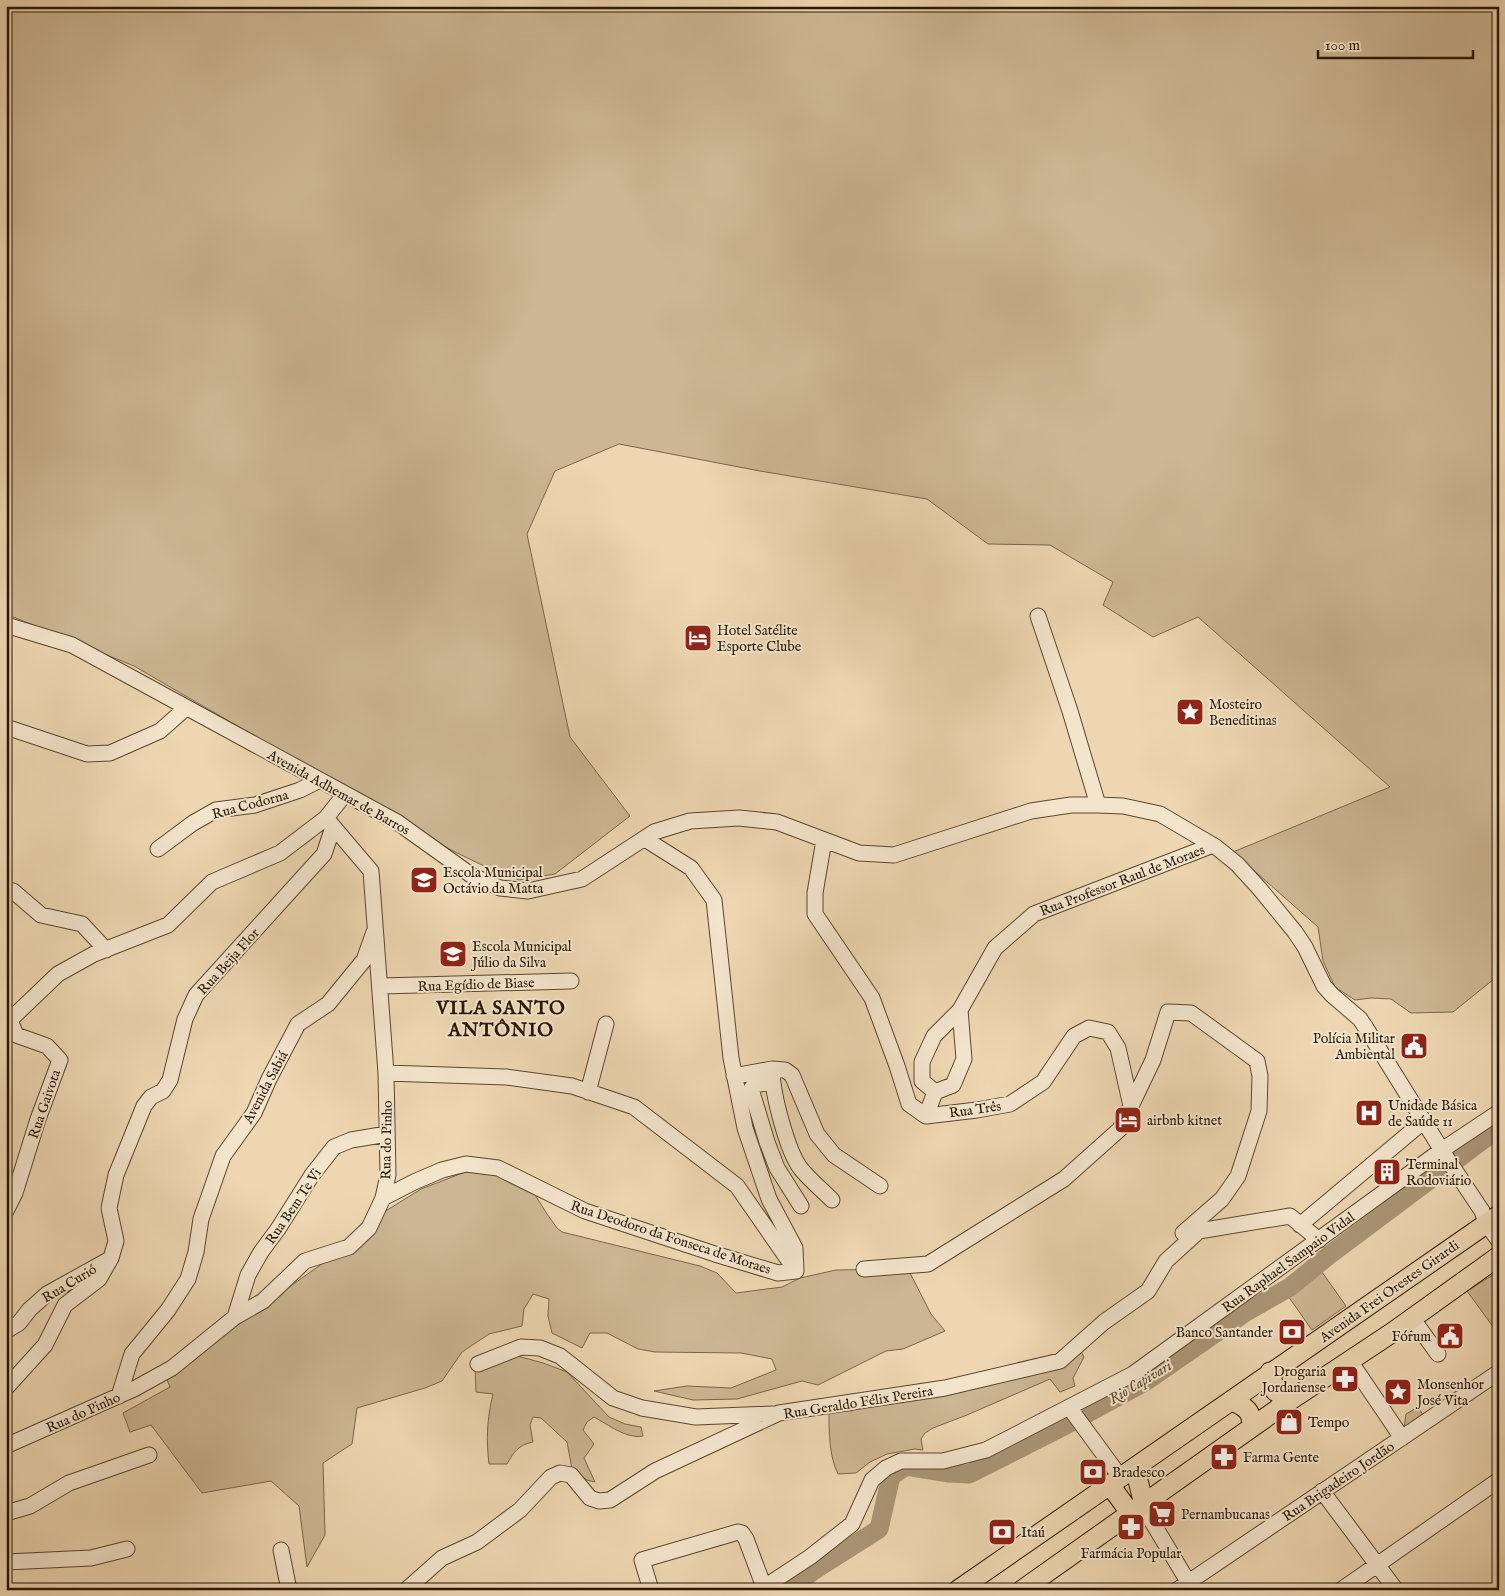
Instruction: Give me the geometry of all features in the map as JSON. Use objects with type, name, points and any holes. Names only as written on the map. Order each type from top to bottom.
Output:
[{"type":"main road","name":"Avenida Frei Orestes Girardi","points":[[958,1590],[1232,1401],[1270,1372],[1492,1217]]},
{"type":"main road","points":[[1022,1590],[1289,1401],[1350,1361],[1499,1256]]},
{"type":"main road","points":[[1270,1372],[1275,1391],[1289,1401]]},
{"type":"main road","points":[[1232,1401],[1248,1410],[1252,1418],[1252,1427]]},
{"type":"main road","points":[[1122,1477],[1137,1509]]},
{"type":"main road","points":[[1122,1477],[1137,1509]]},
{"type":"street","points":[[1038,616],[1070,711],[1098,804]]},
{"type":"street","name":"Avenida Adhemar de Barros","points":[[6,625],[72,645],[397,822],[471,875],[500,888],[528,890],[582,879],[654,832],[690,821],[739,818],[776,822],[859,853],[894,855],[1031,810],[1098,804],[1123,806],[1160,814],[1213,845],[1237,864],[1295,932],[1305,947],[1324,986],[1360,1019],[1444,1154],[1492,1217],[1499,1241]]},
{"type":"street","points":[[6,727],[86,754],[110,753],[160,731],[186,708]]},
{"type":"street","name":"Rua Codorna","points":[[158,849],[193,823],[216,810],[255,805],[300,790],[320,780]]},
{"type":"street","points":[[10,1026],[58,974],[106,950],[168,925],[212,882],[280,853],[329,823],[345,794]]},
{"type":"street","name":"Rua do Pinho","points":[[6,1443],[8,1444],[119,1396],[172,1368],[235,1317],[262,1300],[305,1261],[349,1247],[369,1228],[383,1198],[388,1176],[386,1073],[371,871],[329,823]]},
{"type":"street","name":"Rua Beija Flor","points":[[6,1388],[45,1345],[65,1305],[99,1279],[111,1258],[116,1242],[110,1208],[116,1175],[144,1106],[151,1097],[163,1091],[170,1080],[185,1019],[196,995],[324,854],[329,823]]},
{"type":"street","points":[[645,838],[691,868],[714,900],[734,1076],[746,1128],[769,1199],[795,1248],[796,1271]]},
{"type":"street","points":[[824,840],[814,893],[815,914],[872,998],[909,1104],[926,1116],[935,1092],[953,1085],[964,1059],[960,1010]]},
{"type":"street","name":"Rua Professor Raul de Moraes","points":[[935,1092],[922,1081],[922,1062],[934,1036],[960,1010],[995,948],[1034,914],[1213,845]]},
{"type":"street","points":[[6,890],[13,891],[41,915],[82,924],[106,950]]},
{"type":"street","name":"Avenida Sabiá","points":[[119,1396],[132,1354],[168,1310],[188,1279],[196,1252],[201,1219],[223,1156],[254,1114],[269,1079],[298,1024],[328,1004],[364,960],[376,928]]},
{"type":"street","name":"Rua Egídio de Biase","points":[[380,986],[571,981]]},
{"type":"street","points":[[864,1269],[928,1264],[1064,1179],[1120,1129],[1153,1060],[1168,1012],[1191,1013],[1257,1061],[1260,1076],[1258,1110],[1238,1176],[1222,1199],[1176,1239],[1166,1261]]},
{"type":"street","points":[[588,1092],[606,1024]]},
{"type":"street","name":"Rua Gaivota","points":[[6,1211],[15,1193],[38,1119],[60,1060],[46,1046],[10,1026]]},
{"type":"street","name":"Rua Três","points":[[926,1116],[1010,1104],[1043,1082],[1074,1036],[1090,1028],[1108,1032],[1118,1048],[1131,1106]]},
{"type":"street","points":[[801,1206],[777,1168],[750,1089],[754,1085],[785,1070],[792,1076],[817,1134],[834,1155],[880,1186]]},
{"type":"street","points":[[386,1073],[506,1077],[572,1086],[634,1107],[737,1186],[796,1271]]},
{"type":"street","points":[[734,1076],[772,1076]]},
{"type":"street","points":[[772,1076],[782,1122],[794,1158],[802,1170],[832,1200]]},
{"type":"street","name":"Rua Raphael Sampaio Vidal","points":[[762,1588],[810,1557],[852,1524],[872,1480],[886,1468],[901,1461],[942,1461],[986,1450],[1133,1374],[1319,1240],[1444,1154],[1499,1112]]},
{"type":"street","points":[[1300,1225],[1424,1121]]},
{"type":"street","name":"Rua Bem Te Vi","points":[[235,1317],[248,1275],[261,1252],[312,1175],[334,1148],[351,1140],[387,1134]]},
{"type":"street","name":"Rua Deodoro da Fonseca de Moraes","points":[[383,1198],[435,1173],[466,1164],[498,1168],[585,1211],[715,1254],[778,1272],[796,1271]]},
{"type":"street","name":"Rua Geraldo Félix Pereira","points":[[406,1590],[442,1558],[477,1542],[520,1510],[551,1476],[560,1472],[571,1475],[590,1498],[599,1501],[610,1500],[655,1471],[779,1413],[945,1388],[1060,1361],[1104,1322],[1148,1291],[1166,1261],[1199,1231],[1290,1216],[1319,1240]]},
{"type":"street","name":"Rua Curió","points":[[6,1331],[19,1323],[30,1309],[47,1294],[111,1258]]},
{"type":"street","points":[[1412,1318],[1438,1354]]},
{"type":"street","points":[[478,1364],[521,1347],[540,1348],[560,1356],[613,1398],[642,1408],[696,1417],[779,1413]]},
{"type":"street","points":[[1350,1361],[1402,1438]]},
{"type":"street","name":"Rua Brigadeiro Jordão","points":[[1186,1587],[1322,1491],[1497,1378]]},
{"type":"street","points":[[1070,1408],[1122,1477]]},
{"type":"street","points":[[6,1513],[30,1506],[69,1483],[149,1455]]},
{"type":"street","points":[[1341,1590],[1499,1480]]},
{"type":"street","points":[[1322,1491],[1396,1590]]},
{"type":"street","points":[[1137,1509],[1148,1515],[1186,1587]]},
{"type":"street","points":[[651,1590],[642,1560],[727,1534],[742,1533],[746,1539],[762,1588]]},
{"type":"street","points":[[6,1562],[91,1558],[127,1549]]},
{"type":"street","points":[[280,1550],[289,1590]]},
{"type":"shaded area","points":[[6,6],[1499,6],[1499,975],[1453,1012],[1411,1013],[1391,999],[1371,998],[1355,1000],[1335,987],[1323,961],[1318,927],[1233,852],[1390,787],[1198,617],[1153,637],[1103,605],[1113,582],[1050,545],[988,544],[927,499],[760,471],[619,444],[555,471],[527,534],[570,737],[630,816],[555,874],[519,880],[453,851],[134,666],[6,614]]},
{"type":"shaded area","points":[[465,1172],[498,1174],[532,1190],[557,1228],[562,1232],[700,1266],[717,1273],[736,1293],[782,1287],[800,1278],[836,1270],[901,1269],[910,1273],[931,1314],[945,1331],[903,1349],[886,1351],[818,1385],[802,1381],[737,1399],[693,1400],[654,1391],[687,1386],[731,1388],[776,1370],[772,1359],[741,1353],[655,1352],[638,1349],[607,1333],[590,1333],[582,1348],[552,1333],[548,1316],[549,1299],[533,1294],[524,1309],[522,1326],[489,1334],[462,1352],[442,1381],[425,1388],[357,1408],[352,1444],[323,1463],[325,1535],[307,1567],[299,1506],[271,1481],[202,1493],[151,1425],[130,1432],[123,1413],[170,1387],[165,1375],[326,1261],[384,1212],[421,1189]]},
{"type":"shaded area","points":[[1499,1271],[1499,1335],[1467,1291]]},
{"type":"shaded area","points":[[1322,1272],[1346,1306],[1312,1330],[1288,1296]]},
{"type":"shaded area","points":[[1078,1346],[1084,1357],[1073,1378],[1075,1386],[1060,1392],[1050,1379],[933,1428],[925,1433],[921,1439],[923,1450],[915,1449],[887,1454],[870,1462],[856,1473],[838,1474],[831,1452],[829,1412],[852,1411],[855,1404],[1038,1371]]},
{"type":"shaded area","points":[[503,1352],[567,1372],[609,1417],[625,1424],[641,1427],[643,1436],[624,1433],[594,1417],[587,1422],[583,1430],[594,1444],[584,1458],[595,1482],[587,1480],[572,1469],[567,1442],[541,1418],[533,1417],[530,1425],[533,1442],[517,1450],[507,1464],[489,1464],[488,1429],[493,1394],[476,1392],[475,1366]]},
{"type":"shaded area","points":[[1418,1407],[1423,1415],[1404,1428],[1406,1414]]},
{"type":"waterway","name":"Rio Capivari","points":[[787,1590],[879,1529],[891,1476],[906,1466],[949,1473],[969,1474],[1066,1425],[1145,1382],[1246,1312],[1290,1287],[1328,1256],[1499,1128]]},
{"type":"place","name":"Hotel Satélite Esporte Clube","points":[[698,638]]},
{"type":"place","name":"Mosteiro Beneditinas","points":[[1190,712]]},
{"type":"place","name":"Escola Municipal Octávio da Matta","points":[[424,880]]},
{"type":"place","name":"Escola Municipal Júlio da Silva","points":[[453,954]]},
{"type":"place","name":"Polícia Militar Ambiental","points":[[1414,1046]]},
{"type":"place","name":"Unidade Básica de Saúde 11","points":[[1369,1113]]},
{"type":"place","name":"airbnb kitnet","points":[[1128,1120]]},
{"type":"place","name":"Terminal Rodoviário","points":[[1387,1172]]},
{"type":"place","name":"Banco Santander","points":[[1292,1332]]},
{"type":"place","name":"Fórum","points":[[1450,1336]]},
{"type":"place","name":"Drogaria Jordanense","points":[[1345,1379]]},
{"type":"place","name":"Monsenhor José Vita","points":[[1398,1392]]},
{"type":"place","name":"Tempo","points":[[1289,1422]]},
{"type":"place","name":"Farma Gente","points":[[1224,1457]]},
{"type":"place","name":"Bradesco","points":[[1093,1472]]},
{"type":"place","name":"Pernambucanas","points":[[1162,1514]]},
{"type":"place","name":"Farmácia Popular","points":[[1131,1527]]},
{"type":"place","name":"Itaú","points":[[1002,1532]]},
{"type":"district","name":"VILA SANTO ANTÔNIO","points":[[501,1018]]}]
